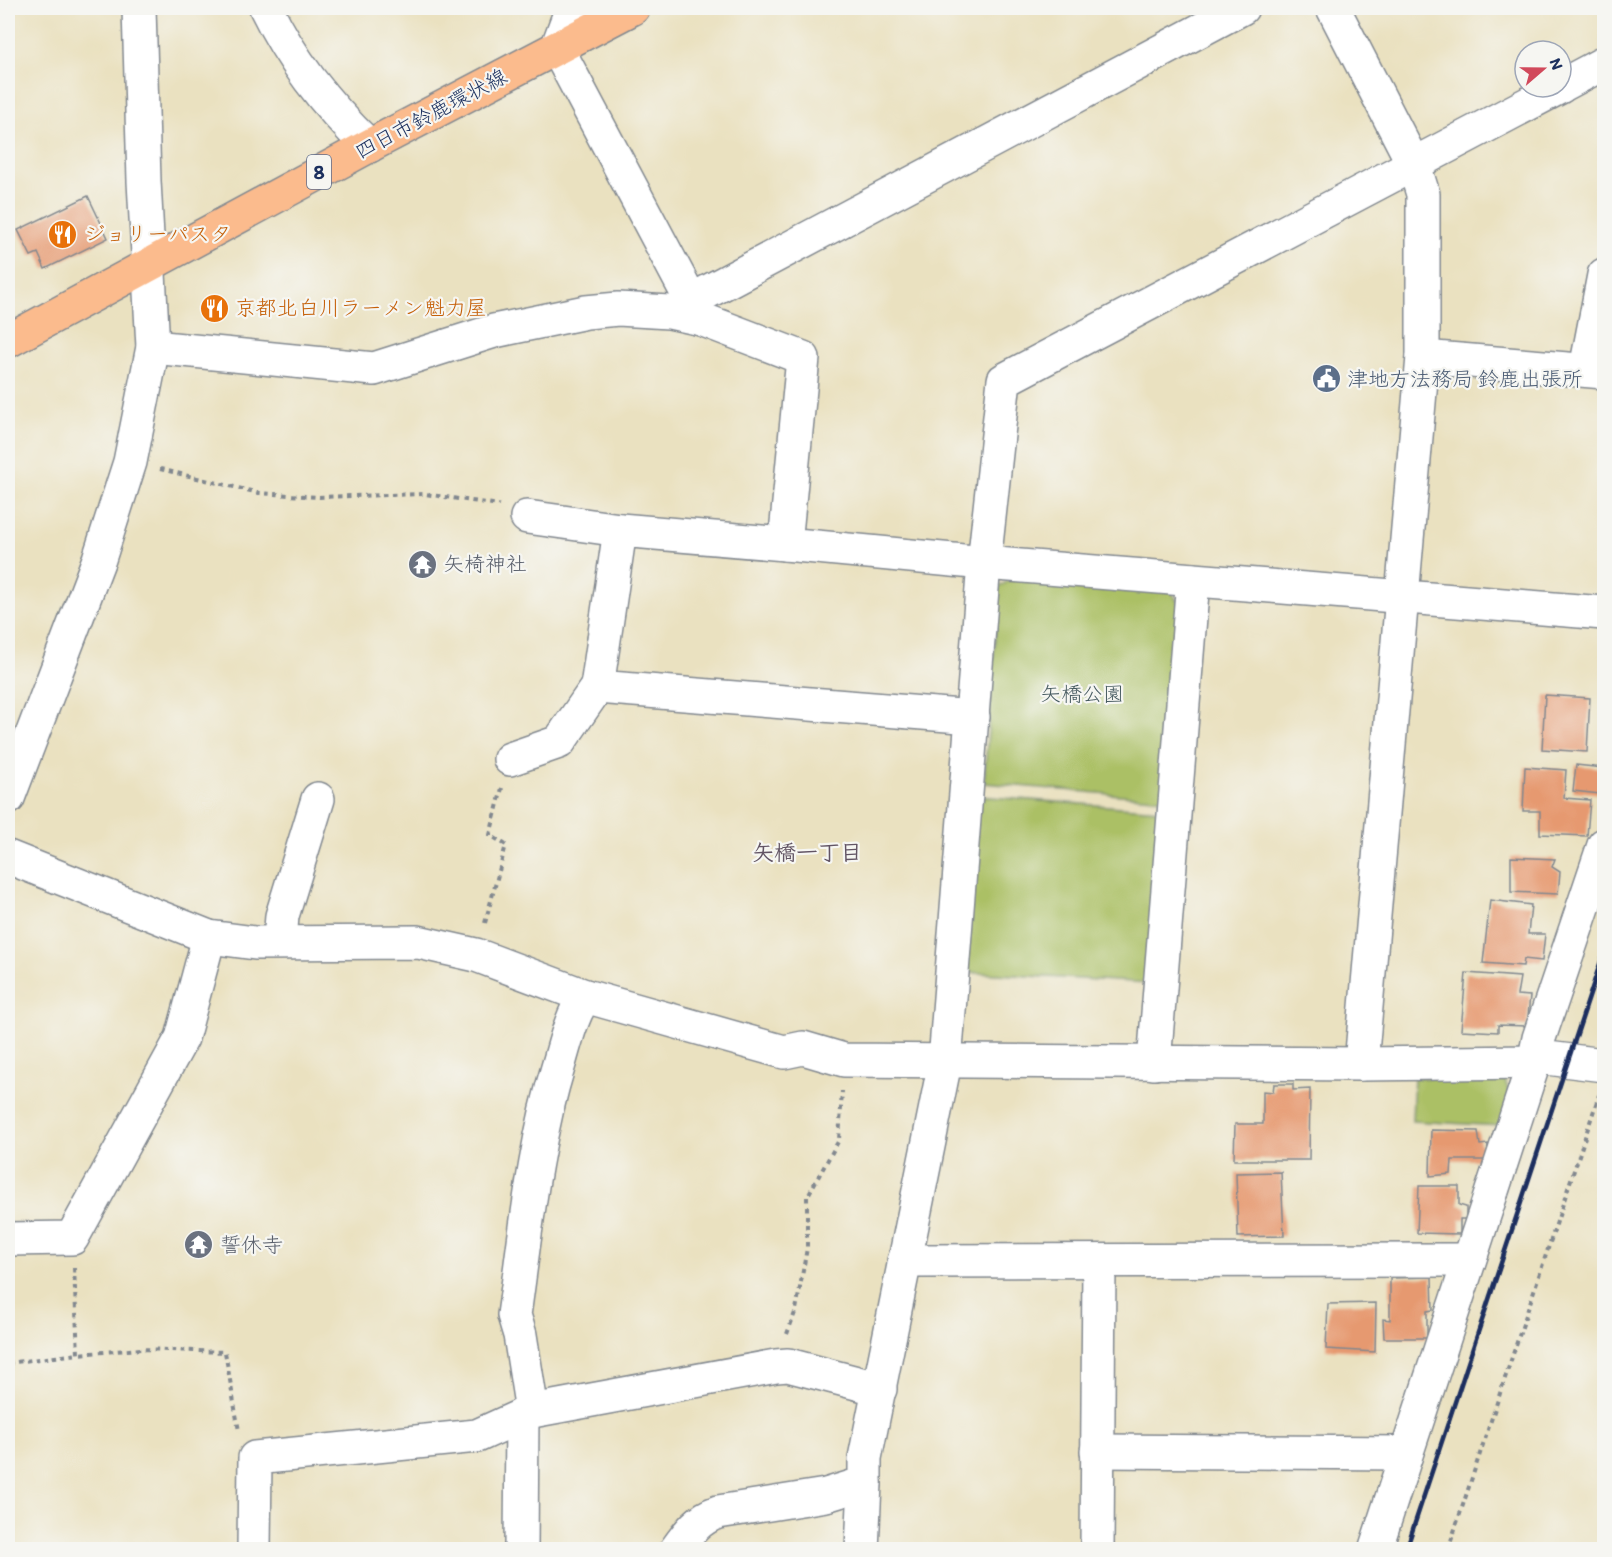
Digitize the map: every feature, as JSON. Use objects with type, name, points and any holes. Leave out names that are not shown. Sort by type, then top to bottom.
[{"type":"main road","name":"四日市鈴鹿環状線","points":[[8,341],[369,146],[633,8]]},
{"type":"street","points":[[8,798],[99,559],[130,462],[153,347],[139,8]]},
{"type":"street","points":[[266,8],[292,54],[325,100],[369,146]]},
{"type":"street","points":[[572,8],[557,48],[697,310],[803,358],[785,544]]},
{"type":"street","points":[[153,347],[374,369],[494,331],[586,312],[628,309],[669,312],[697,310],[1242,8]]},
{"type":"street","points":[[1333,8],[1414,165],[1423,194],[1423,357],[1361,1064]]},
{"type":"street","points":[[1573,80],[1605,63]]},
{"type":"street","points":[[862,1550],[865,1458],[945,1062],[984,563],[1004,380],[1538,99]]},
{"type":"street","points":[[1423,357],[1595,371],[1605,275]]},
{"type":"street","points":[[527,517],[620,530],[984,563],[1605,613]]},
{"type":"street","points":[[510,759],[559,742],[597,687],[620,530]]},
{"type":"street","points":[[1154,1063],[1193,580]]},
{"type":"street","points":[[597,687],[973,717]]},
{"type":"street","points":[[280,941],[282,916],[318,799]]},
{"type":"street","points":[[1375,1550],[1534,1062],[1539,1038],[1605,845]]},
{"type":"street","points":[[8,857],[209,937],[255,942],[418,942],[476,955],[585,996],[784,1052],[803,1048],[844,1060],[945,1062],[1361,1064],[1534,1062],[1547,1058],[1603,1077]]},
{"type":"street","points":[[8,1239],[72,1238],[182,1038],[209,937]]},
{"type":"street","points":[[521,1550],[527,1413],[520,1335],[514,1315],[534,1169],[552,1085],[574,1012],[585,996]]},
{"type":"street","points":[[904,1261],[1469,1260]]},
{"type":"street","points":[[1097,1550],[1098,1262]]},
{"type":"street","points":[[254,1550],[255,1458],[477,1436],[527,1413],[776,1366],[788,1365],[880,1389]]},
{"type":"street","points":[[1098,1451],[1405,1453]]},
{"type":"street","points":[[676,1550],[694,1526],[705,1517],[718,1512],[826,1495],[865,1483]]},
{"type":"path","points":[[130,462],[259,493],[319,497],[425,494],[501,506],[527,517]]},
{"type":"path","points":[[476,955],[506,845],[490,835],[510,759]]},
{"type":"path","points":[[776,1366],[796,1310],[807,1248],[807,1197],[839,1140],[844,1060]]},
{"type":"path","points":[[1448,1550],[1603,1077]]},
{"type":"path","points":[[72,1238],[78,1354]]},
{"type":"path","points":[[8,1363],[141,1349],[225,1352],[244,1452],[255,1458]]},
{"type":"green space","name":"矢橋公園","points":[[1014,577],[1170,590],[1180,605],[1165,799],[984,783],[999,587]]},
{"type":"green space","points":[[978,796],[1159,810],[1149,983],[963,972]]},
{"type":"green space","points":[[1414,1077],[1505,1080],[1510,1095],[1502,1126],[1412,1121]]},
{"type":"building","name":"ジョリーパスタ","points":[[88,196],[108,238],[45,269],[38,253],[31,256],[18,230]]},
{"type":"building","points":[[1545,695],[1590,698],[1587,752],[1542,749]]},
{"type":"building","points":[[1576,765],[1603,768],[1600,794],[1573,791]]},
{"type":"building","points":[[1525,767],[1566,770],[1564,798],[1590,800],[1587,836],[1540,834],[1540,811],[1523,811]]},
{"type":"building","points":[[1511,857],[1555,859],[1552,867],[1560,872],[1558,894],[1511,892]]},
{"type":"building","points":[[1490,900],[1531,905],[1528,934],[1545,934],[1542,961],[1524,959],[1523,966],[1483,963]]},
{"type":"building","points":[[1466,973],[1520,977],[1517,995],[1530,996],[1527,1026],[1498,1025],[1498,1032],[1461,1030]]},
{"type":"building","points":[[1274,1084],[1293,1084],[1293,1090],[1310,1089],[1309,1160],[1234,1160],[1235,1124],[1263,1124],[1263,1091],[1273,1092]]},
{"type":"building","points":[[1431,1130],[1478,1131],[1480,1145],[1488,1144],[1487,1160],[1452,1160],[1451,1174],[1430,1176]]},
{"type":"building","points":[[1281,1172],[1284,1236],[1238,1237],[1236,1173]]},
{"type":"building","points":[[1419,1186],[1459,1186],[1459,1205],[1466,1207],[1466,1219],[1460,1219],[1460,1234],[1417,1233]]},
{"type":"building","points":[[1432,1277],[1433,1310],[1427,1311],[1427,1338],[1384,1338],[1383,1319],[1390,1320],[1390,1278]]},
{"type":"building","points":[[1376,1303],[1375,1352],[1326,1349],[1328,1304]]},
{"type":"building","points":[[1247,1546],[1247,1550],[1201,1550],[1201,1547]]},
{"type":"building","points":[[1267,1547],[1308,1547],[1308,1550],[1267,1550]]},
{"type":"railway","points":[[1406,1550],[1604,952]]},
{"type":"place","name":"ジョリーパスタ","points":[[63,234]]},
{"type":"place","name":"京都北白川ラーメン魁力屋","points":[[214,308]]},
{"type":"place","name":"津地方法務局 鈴鹿出張所","points":[[1326,379]]},
{"type":"place","name":"矢椅神社","points":[[422,564]]},
{"type":"place","name":"誓休寺","points":[[199,1245]]},
{"type":"district","name":"矢橋一丁目","points":[[807,852]]}]
